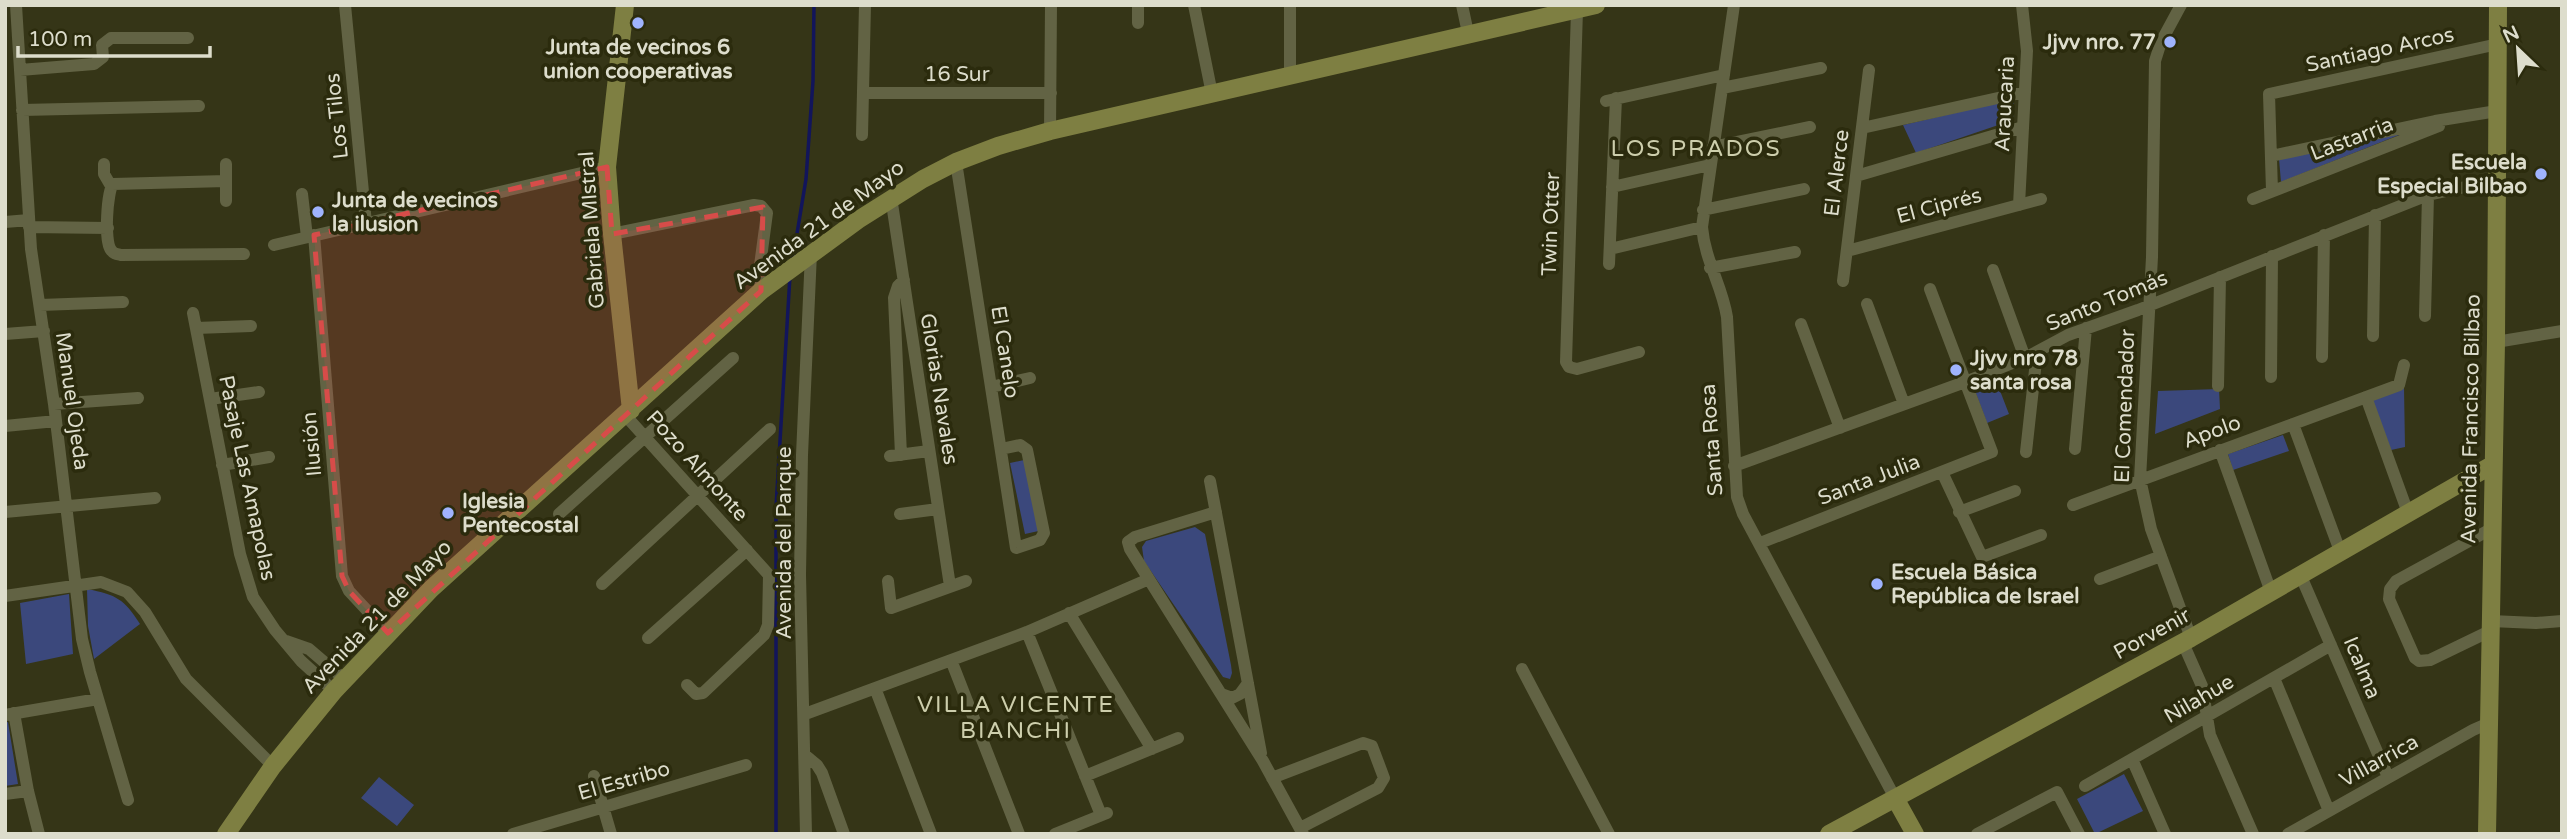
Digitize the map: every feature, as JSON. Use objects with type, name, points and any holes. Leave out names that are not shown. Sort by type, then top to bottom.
[{"type":"main road","name":"Gabriela MIstral","points":[[625,5],[607,167],[628,412]]},
{"type":"main road","name":"Avenida 21 de Mayo","points":[[226,834],[273,766],[339,685],[431,589],[761,291],[891,197],[956,162],[1050,131],[1596,5]]},
{"type":"main road","name":"Avenida Francisco Bilbao","points":[[2487,834],[2496,342],[2498,5]]},
{"type":"main road","name":"Porvenir","points":[[1829,834],[2187,641],[2492,465]]},
{"type":"main road","name":"Santa Rosa","points":[[1895,798],[1915,834]]},
{"type":"street","name":"Los Tilos","points":[[345,5],[366,223]]},
{"type":"street","points":[[862,135],[865,5]]},
{"type":"street","points":[[1050,131],[1051,5]]},
{"type":"street","points":[[1138,5],[1138,23]]},
{"type":"street","points":[[1194,5],[1212,94]]},
{"type":"street","points":[[1290,5],[1290,76]]},
{"type":"street","points":[[1462,5],[1468,33]]},
{"type":"street","name":"Santa Rosa","points":[[1734,5],[1702,227],[1710,268],[1721,290],[1727,317],[1734,466],[1739,506],[1895,798]]},
{"type":"street","name":"Araucaria","points":[[2019,205],[2026,37],[2022,5]]},
{"type":"street","name":"El Comendador","points":[[2181,5],[2161,42],[2155,61],[2152,257],[2140,479],[2146,512],[2199,677],[2213,742],[2249,832]]},
{"type":"street","name":"Manuel Ojeda","points":[[14,7],[29,224],[84,650],[128,800]]},
{"type":"street","name":"Twin Otter","points":[[1577,10],[1566,362],[1569,367],[1577,369],[1639,352]]},
{"type":"street","points":[[20,70],[94,64],[103,57],[102,45],[111,38],[188,38]]},
{"type":"street","name":"Santiago Arcos","points":[[2271,156],[2269,94],[2498,44]]},
{"type":"street","points":[[1609,264],[1611,99],[1821,68]]},
{"type":"street","name":"El Alerce","points":[[1843,281],[1869,70]]},
{"type":"street","points":[[1862,128],[2025,92]]},
{"type":"street","name":"16 Sur","points":[[863,93],[1051,93]]},
{"type":"street","points":[[22,110],[199,106]]},
{"type":"street","points":[[2272,191],[2271,156],[2497,111]]},
{"type":"street","name":"Lastarria","points":[[2253,199],[2465,116]]},
{"type":"street","points":[[1713,147],[1810,127]]},
{"type":"street","points":[[1856,176],[2023,127]]},
{"type":"street","name":"El Canelo","points":[[956,162],[1016,548],[1040,540],[1045,533],[1027,450],[1020,445],[1001,449]]},
{"type":"street","points":[[104,164],[104,174],[111,186]]},
{"type":"street","points":[[226,164],[226,201]]},
{"type":"street","points":[[1612,187],[1710,165]]},
{"type":"street","points":[[274,244],[607,167]]},
{"type":"street","name":"Santo Tomás","points":[[1734,466],[1965,382],[2031,355],[2086,328],[2428,195],[2497,180]]},
{"type":"street","points":[[226,181],[119,182],[111,186],[108,193],[109,248],[121,256],[244,254]]},
{"type":"street","points":[[1703,209],[1804,189]]},
{"type":"street","name":"Ilusión","points":[[302,194],[311,236],[342,576],[353,596],[388,633]]},
{"type":"street","points":[[2425,316],[2428,195]]},
{"type":"street","name":"Glorias Navales","points":[[891,197],[950,586]]},
{"type":"street","name":"El Ciprés","points":[[1847,251],[2041,199]]},
{"type":"street","points":[[612,234],[754,205],[761,206],[766,216],[759,274],[761,291]]},
{"type":"street","points":[[2374,336],[2375,215]]},
{"type":"street","points":[[5,222],[108,228]]},
{"type":"street","points":[[1610,249],[1702,227]]},
{"type":"street","points":[[2322,356],[2324,235]]},
{"type":"street","points":[[1710,268],[1796,253]]},
{"type":"street","points":[[2271,377],[2272,256]]},
{"type":"street","name":"Avenida del Parque","points":[[806,257],[800,575],[806,834]]},
{"type":"street","points":[[1993,270],[2031,355],[2026,452]]},
{"type":"street","points":[[2218,386],[2220,277]]},
{"type":"street","points":[[904,280],[898,286],[894,298],[895,456],[929,452]]},
{"type":"street","points":[[1930,289],[1965,382]]},
{"type":"street","points":[[40,305],[123,302]]},
{"type":"street","points":[[1867,304],[1904,404]]},
{"type":"street","name":"Pasaje Las Amapolas","points":[[193,313],[246,579],[262,614],[286,641],[309,649],[339,685]]},
{"type":"street","points":[[1801,324],[1840,428]]},
{"type":"street","points":[[196,328],[251,326]]},
{"type":"street","points":[[2075,449],[2086,328]]},
{"type":"street","points":[[5,334],[44,331]]},
{"type":"street","points":[[2496,342],[2562,331]]},
{"type":"street","points":[[559,514],[733,358]]},
{"type":"street","name":"Apolo","points":[[2073,505],[2399,385],[2404,365]]},
{"type":"street","points":[[991,387],[1030,379]]},
{"type":"street","name":"Santa Julia","points":[[1760,543],[1992,452],[1965,382]]},
{"type":"street","points":[[210,399],[259,392]]},
{"type":"street","points":[[2366,397],[2408,513]]},
{"type":"street","points":[[54,404],[138,398]]},
{"type":"street","name":"Pozo Almonte","points":[[628,412],[645,438],[769,575],[768,625],[764,635],[703,693],[696,694],[687,685]]},
{"type":"street","points":[[5,426],[56,421]]},
{"type":"street","points":[[2293,424],[2340,551]]},
{"type":"street","points":[[602,584],[770,429]]},
{"type":"street","points":[[2220,450],[2271,592]]},
{"type":"street","points":[[222,465],[269,457]]},
{"type":"street","points":[[1942,472],[1982,557],[2042,535]]},
{"type":"street","points":[[1210,481],[1263,761]]},
{"type":"street","points":[[1959,512],[2015,491]]},
{"type":"street","points":[[5,513],[155,498]]},
{"type":"street","points":[[900,514],[938,509]]},
{"type":"street","points":[[1216,512],[1135,537],[1128,542],[1263,761],[1272,778],[1302,831],[1378,788],[1384,778],[1372,746],[1363,743],[1272,778]]},
{"type":"street","points":[[2491,528],[2396,582],[2389,593],[2389,599],[2416,658],[2419,661],[2430,660],[2491,626],[2562,621]]},
{"type":"street","points":[[648,638],[747,550]]},
{"type":"street","points":[[2100,579],[2161,556]]},
{"type":"street","name":"Icalma","points":[[2300,575],[2388,777]]},
{"type":"street","points":[[804,714],[1027,632],[1149,579]]},
{"type":"street","points":[[888,581],[891,608],[966,580]]},
{"type":"street","points":[[5,596],[101,582],[111,584],[133,597],[153,622],[186,679],[273,766]]},
{"type":"street","points":[[1069,613],[1152,749]]},
{"type":"street","points":[[1027,632],[1085,776],[1104,814],[1081,829],[1055,834]]},
{"type":"street","name":"Nilahue","points":[[2085,786],[2331,645]]},
{"type":"street","points":[[951,660],[1019,834]]},
{"type":"street","points":[[1522,669],[1609,834]]},
{"type":"street","points":[[2274,678],[2329,811]]},
{"type":"street","points":[[1221,694],[1232,698],[1240,694],[1248,683]]},
{"type":"street","points":[[875,688],[931,834]]},
{"type":"street","points":[[39,834],[10,714],[98,699]]},
{"type":"street","name":"Villarrica","points":[[2288,834],[2489,723]]},
{"type":"street","points":[[1085,776],[1178,738]]},
{"type":"street","points":[[805,755],[817,765],[822,774],[844,834]]},
{"type":"street","points":[[2132,759],[2165,834]]},
{"type":"street","name":"El Estribo","points":[[513,834],[747,765]]},
{"type":"street","points":[[594,776],[611,834]]},
{"type":"street","points":[[5,794],[28,790]]},
{"type":"street","points":[[1977,834],[2057,792],[2079,834]]},
{"type":"highlighted area","points":[[607,167],[612,234],[763,207],[761,291],[388,633],[349,591],[342,576],[314,235]]},
{"type":"shaded area","points":[[2014,99],[2013,120],[1916,153],[1903,125]]},
{"type":"shaded area","points":[[2414,129],[2281,182],[2279,159]]},
{"type":"shaded area","points":[[1997,383],[2009,414],[1987,423],[1975,391]]},
{"type":"shaded area","points":[[2404,387],[2405,447],[2391,450],[2370,396]]},
{"type":"shaded area","points":[[2219,389],[2220,409],[2155,434],[2158,391]]},
{"type":"shaded area","points":[[2283,435],[2289,451],[2233,470],[2228,454]]},
{"type":"shaded area","points":[[1029,459],[1043,530],[1025,534],[1010,463]]},
{"type":"shaded area","points":[[1195,527],[1205,534],[1231,665],[1230,679],[1223,677],[1144,561],[1142,547],[1146,541]]},
{"type":"shaded area","points":[[87,589],[119,599],[140,624],[94,659],[88,626]]},
{"type":"shaded area","points":[[69,594],[73,654],[26,664],[20,603]]},
{"type":"shaded area","points":[[8,722],[18,784],[5,786],[5,723]]},
{"type":"shaded area","points":[[2124,774],[2143,811],[2095,834],[2077,799]]},
{"type":"shaded area","points":[[379,777],[414,805],[397,826],[361,798]]},
{"type":"waterway","points":[[793,258],[806,179],[813,81],[814,5]]},
{"type":"waterway","points":[[776,834],[776,507],[790,276]]},
{"type":"place","name":"Junta de vecinos 6 union cooperativas","points":[[638,23]]},
{"type":"place","name":"Jjvv nro. 77","points":[[2170,42]]},
{"type":"place","name":"Escuela Especial Bilbao","points":[[2541,174]]},
{"type":"place","name":"Junta de vecinos la ilusion","points":[[318,212]]},
{"type":"place","name":"Jjvv nro 78 santa rosa","points":[[1956,370]]},
{"type":"place","name":"Iglesia Pentecostal","points":[[448,513]]},
{"type":"place","name":"Escuela Básica República de Israel","points":[[1877,584]]},
{"type":"district","name":"LOS PRADOS","points":[[1696,149]]},
{"type":"district","name":"VILLA VICENTE BIANCHI","points":[[1016,718]]}]
